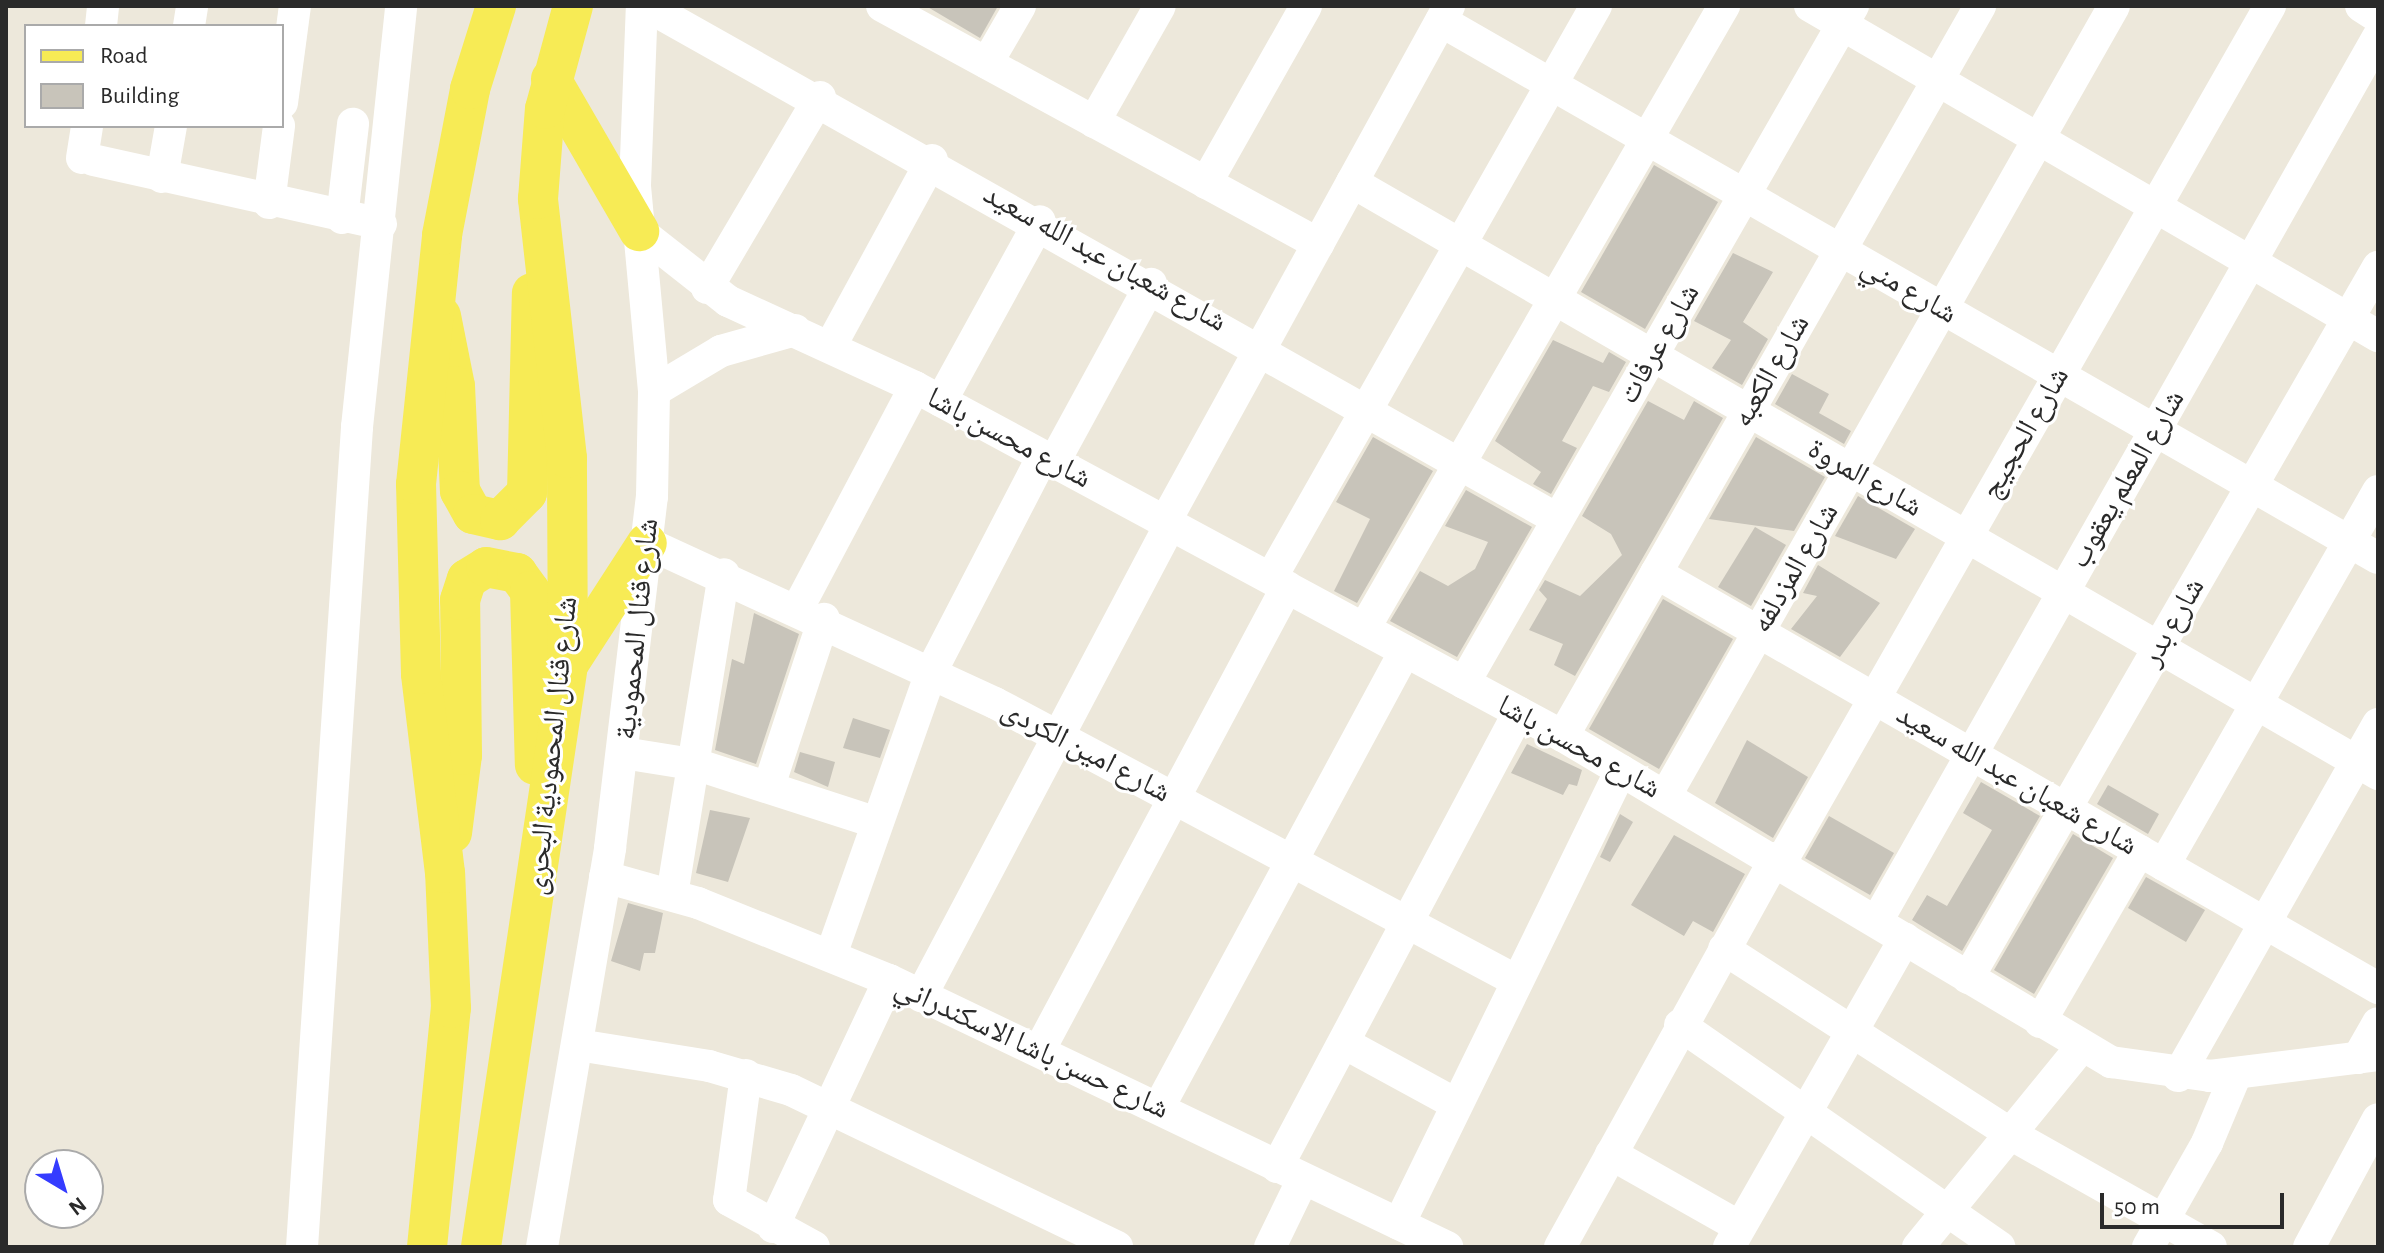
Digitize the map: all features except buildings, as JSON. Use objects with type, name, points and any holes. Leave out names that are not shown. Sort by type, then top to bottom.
[{"type":"main road","points":[[427,1247],[449,1075],[445,873],[415,579],[433,294],[462,126],[496,6]]},
{"type":"main road","name":"شارع قنال المحمودية البحرى","points":[[481,1247],[544,853],[568,665],[567,458],[541,264],[538,168],[551,79],[573,6]]},
{"type":"main road","points":[[551,79],[639,231]]},
{"type":"main road","points":[[433,294],[455,386],[460,491],[473,514],[500,520],[527,493],[527,327],[541,264]]},
{"type":"main road","points":[[568,665],[647,543]]},
{"type":"main road","points":[[445,873],[462,755],[460,600],[467,579],[486,567],[517,573],[530,591],[544,853]]},
{"type":"street","points":[[284,88],[295,6]]},
{"type":"street","points":[[302,1247],[357,427],[381,224],[401,6]]},
{"type":"street","name":"شارع شعبان عبد الله سعيد","points":[[644,6],[820,97],[1262,346],[1557,519]]},
{"type":"street","name":"شارع قنال المحمودية","points":[[542,1247],[605,877],[647,543],[654,391],[639,231],[644,6]]},
{"type":"street","points":[[882,6],[1318,244]]},
{"type":"street","points":[[987,63],[1020,6]]},
{"type":"street","points":[[1094,122],[1160,6]]},
{"type":"street","points":[[1206,183],[1306,6]]},
{"type":"street","points":[[1040,1049],[1175,798],[1367,408],[1596,6]]},
{"type":"street","points":[[1364,629],[1724,6]]},
{"type":"street","points":[[1810,6],[1848,15],[1938,80],[2378,336]]},
{"type":"street","name":"شارع الكعبه","points":[[1563,736],[1980,6]]},
{"type":"street","name":"شارع المزدلفه","points":[[1666,795],[2114,6]]},
{"type":"street","name":"شارع الحجيج","points":[[1560,1247],[1680,1025],[1779,860],[2270,6]]},
{"type":"street","points":[[2361,6],[2378,17]]},
{"type":"street","points":[[921,996],[1262,346],[1445,14]]},
{"type":"street","name":"شارع مني","points":[[1445,14],[1551,84],[2378,558]]},
{"type":"street","name":"شارع عرفات","points":[[1464,683],[1848,15]]},
{"type":"street","name":"شارع المعلم يعقوب","points":[[1877,921],[2378,37]]},
{"type":"street","points":[[707,288],[820,97]]},
{"type":"street","points":[[342,218],[353,124]]},
{"type":"street","points":[[87,128],[87,159],[269,203],[381,224]]},
{"type":"street","points":[[162,177],[171,128]]},
{"type":"street","points":[[269,203],[279,128]]},
{"type":"street","points":[[830,347],[932,160]]},
{"type":"street","name":"شارع المروة","points":[[1352,182],[2367,768]]},
{"type":"street","points":[[769,786],[811,614],[928,394],[1040,221]]},
{"type":"street","name":"شارع محسن باشا","points":[[639,231],[707,288],[928,394],[1563,736],[1779,860],[2081,1047],[2111,1062],[2178,1076],[2236,1074],[2368,1057]]},
{"type":"street","name":"شارع بدر","points":[[1968,978],[2378,267]]},
{"type":"street","points":[[831,955],[874,822],[931,672],[1048,459],[1151,284]]},
{"type":"street","points":[[654,391],[721,351],[795,330]]},
{"type":"street","points":[[2040,1022],[2256,705],[2378,491]]},
{"type":"street","name":"شارع امين الكردى","points":[[647,543],[811,614],[1058,735],[1515,980]]},
{"type":"street","name":"شارع شعبان عبد الله سعيد","points":[[1656,573],[2378,988]]},
{"type":"street","points":[[672,895],[698,765],[724,574]]},
{"type":"street","points":[[1159,1107],[1405,651]]},
{"type":"street","points":[[1270,1247],[1290,1173],[1344,1043],[1519,712]]},
{"type":"street","points":[[2178,1076],[2265,923],[2367,768],[2378,724]]},
{"type":"street","points":[[623,753],[698,765],[874,822]]},
{"type":"street","points":[[1399,1224],[1515,980],[1621,770]]},
{"type":"street","name":"شارع حسن باشا الاسكندراني","points":[[605,877],[672,895],[889,980],[1040,1049],[1447,1247]]},
{"type":"street","points":[[1611,1154],[1735,1237],[1905,939]]},
{"type":"street","points":[[1724,949],[2014,1136],[2156,1234],[2211,1247]]},
{"type":"street","points":[[773,1227],[889,980]]},
{"type":"street","points":[[2368,1057],[2378,1023]]},
{"type":"street","points":[[1680,1025],[2000,1247]]},
{"type":"street","points":[[1344,1043],[1456,1104]]},
{"type":"street","points":[[578,1045],[746,1075],[828,1107],[1117,1247]]},
{"type":"street","points":[[1918,1247],[2014,1136],[2081,1047]]},
{"type":"street","points":[[2156,1234],[2236,1074]]},
{"type":"street","points":[[746,1075],[729,1200],[814,1247]]},
{"type":"street","points":[[2309,1247],[2378,1119]]}]
